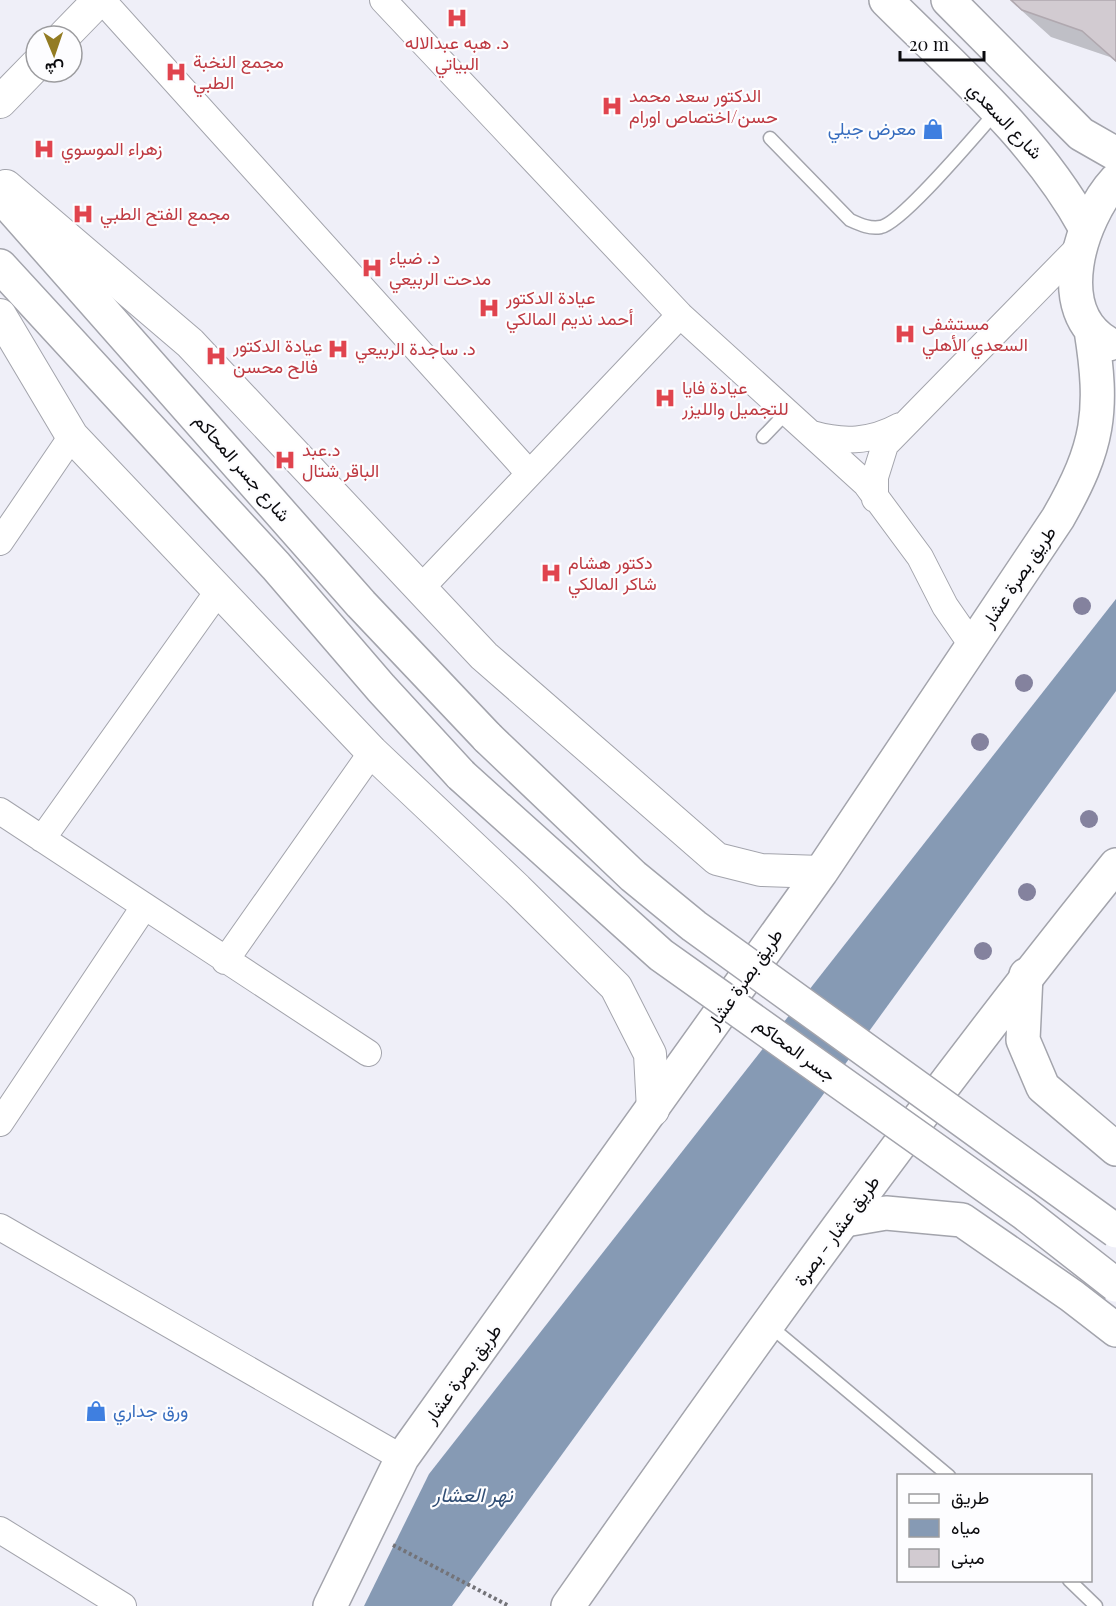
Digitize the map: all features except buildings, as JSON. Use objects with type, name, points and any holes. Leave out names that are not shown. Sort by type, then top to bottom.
[{"type":"main road","name":"شارع السعدي","points":[[886,0],[997,111],[1047,165],[1083,236]]},
{"type":"main road","points":[[948,0],[1082,134],[1116,154]]},
{"type":"main road","points":[[1083,236],[1094,208],[1116,180]]},
{"type":"main road","name":"شارع جسر المحاكم","points":[[0,195],[361,604],[488,738],[633,876],[694,926],[1116,1231]]},
{"type":"main road","name":"طريق بصرة عشار","points":[[330,1606],[402,1458],[820,872],[1059,518],[1083,476],[1096,428],[1104,339],[1079,305],[1077,267],[1083,236]]},
{"type":"main road","name":"جسر المحاكم","points":[[0,266],[276,566],[381,688],[461,775],[662,955],[1024,1213],[1116,1285]]},
{"type":"main road","name":"طريق عشار - بصرة","points":[[568,1606],[845,1220],[1026,975],[1116,865]]},
{"type":"main road","points":[[1026,975],[1023,1040],[1043,1087],[1116,1149]]},
{"type":"main road","points":[[845,1220],[886,1213],[962,1220],[1072,1296],[1116,1330]]},
{"type":"street","points":[[76,24],[100,0],[529,473]]},
{"type":"street","points":[[383,0],[680,315],[866,484],[920,556],[945,606],[972,645]]},
{"type":"street","points":[[0,102],[24,77]]},
{"type":"street","points":[[0,182],[190,343],[484,656],[717,859],[761,870],[820,872]]},
{"type":"street","points":[[876,499],[878,462],[885,445],[1083,236]]},
{"type":"street","points":[[0,315],[72,436],[372,752],[517,889],[616,987],[650,1054],[652,1110]]},
{"type":"street","points":[[421,588],[680,315]]},
{"type":"street","points":[[810,433],[828,439],[857,440],[886,434],[903,425]]},
{"type":"street","points":[[0,542],[72,436]]},
{"type":"street","points":[[42,839],[219,590]]},
{"type":"street","points":[[225,961],[372,752]]},
{"type":"street","points":[[0,811],[368,1053]]},
{"type":"street","points":[[0,1123],[144,907]]},
{"type":"street","points":[[0,1227],[402,1458]]},
{"type":"street","points":[[0,1530],[123,1606]]},
{"type":"lane","points":[[770,138],[850,220],[866,227],[884,227],[908,208],[997,111]]},
{"type":"lane","points":[[763,437],[787,412]]},
{"type":"lane","points":[[769,1325],[947,1474]]},
{"type":"lane","points":[[1070,1582],[1096,1606]]},
{"type":"path","points":[[395,1546],[509,1606]]},
{"type":"water","name":"نهر العشار","points":[[1116,599],[1116,691],[452,1606],[364,1606],[429,1474]]},
{"type":"place","name":"د. هبه عبدالاله البياتي","points":[[457,18]]},
{"type":"place","name":"مجمع النخبة الطبي","points":[[176,72]]},
{"type":"place","name":"الدكتور سعد محمد حسن/اختصاص اورام","points":[[612,106]]},
{"type":"place","name":"معرض جيلي","points":[[933,129]]},
{"type":"place","name":"زهراء الموسوي","points":[[44,149]]},
{"type":"place","name":"مجمع الفتح الطبي","points":[[83,214]]},
{"type":"place","name":"د. ضياء مدحت الربيعي","points":[[372,268]]},
{"type":"place","name":"عيادة الدكتور أحمد نديم المالكي","points":[[489,308]]},
{"type":"place","name":"مستشفى السعدي الأهلي","points":[[905,334]]},
{"type":"place","name":"د. ساجدة الربيعي","points":[[338,349]]},
{"type":"place","name":"عيادة الدكتور فالح محسن","points":[[216,356]]},
{"type":"place","name":"عيادة فايا للتجميل والليزر","points":[[665,398]]},
{"type":"place","name":"د.عبد الباقر شتال","points":[[285,460]]},
{"type":"place","name":"دكتور هشام شاكر المالكي","points":[[551,573]]},
{"type":"place","name":"ورق جداري","points":[[96,1411]]}]
